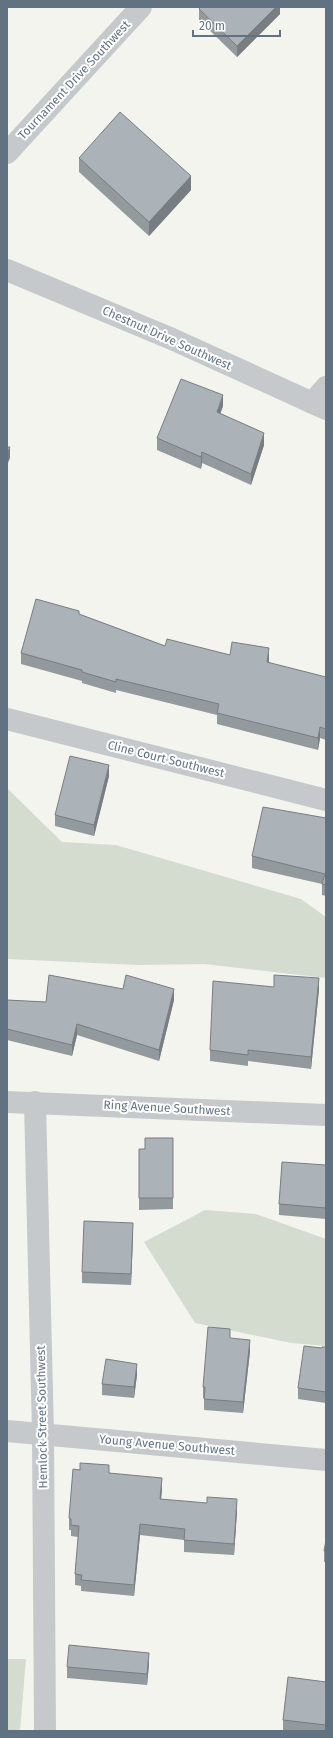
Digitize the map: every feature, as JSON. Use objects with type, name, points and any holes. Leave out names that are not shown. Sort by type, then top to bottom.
[{"type":"street","name":"Tournament Drive Southwest","points":[[7,153],[141,7]]},
{"type":"street","name":"Chestnut Drive Southwest","points":[[7,270],[321,400]]},
{"type":"street","name":"Cline Court Southwest","points":[[7,719],[326,800]]},
{"type":"street","name":"Ring Avenue Southwest","points":[[7,1102],[326,1115]]},
{"type":"street","name":"Hemlock Street Southwest","points":[[35,1102],[43,1434],[45,1731]]},
{"type":"street","name":"Young Avenue Southwest","points":[[7,1431],[326,1460]]},
{"type":"shaded area","points":[[7,788],[62,842],[116,845],[301,899],[326,917],[326,978],[204,964],[138,965],[7,959]]},
{"type":"shaded area","points":[[205,1210],[256,1214],[326,1239],[326,1346],[291,1343],[195,1323],[144,1242]]},
{"type":"shaded area","points":[[7,1659],[26,1659],[20,1731],[7,1731]]},
{"type":"building","points":[[201,7],[276,7],[237,46],[199,9]]},
{"type":"building","points":[[120,112],[191,176],[149,222],[79,158]]},
{"type":"building","points":[[181,379],[223,395],[217,412],[264,433],[251,474],[202,452],[201,457],[157,438]]},
{"type":"building","points":[[7,447],[10,447],[7,454]]},
{"type":"building","points":[[36,599],[79,611],[79,614],[165,646],[167,639],[230,655],[232,642],[269,648],[267,662],[326,677],[326,729],[320,727],[318,738],[217,713],[219,704],[116,679],[116,682],[82,672],[82,670],[21,653]]},
{"type":"building","points":[[70,756],[109,765],[94,825],[55,815]]},
{"type":"building","points":[[263,807],[326,818],[326,885],[322,884],[325,874],[252,856]]},
{"type":"building","points":[[49,975],[123,989],[126,975],[174,989],[159,1050],[77,1024],[72,1045],[7,1029],[7,1000],[46,1002]]},
{"type":"building","points":[[274,975],[319,978],[311,1057],[248,1050],[248,1055],[210,1050],[213,981],[274,987]]},
{"type":"building","points":[[145,1138],[173,1138],[173,1198],[139,1198],[139,1149],[145,1149]]},
{"type":"building","points":[[282,1162],[326,1165],[326,1208],[279,1204]]},
{"type":"building","points":[[84,1221],[133,1223],[131,1274],[82,1272]]},
{"type":"building","points":[[208,1327],[230,1329],[230,1338],[250,1340],[243,1402],[204,1399],[205,1387],[203,1387]]},
{"type":"building","points":[[304,1346],[326,1347],[326,1392],[298,1388]]},
{"type":"building","points":[[106,1359],[137,1364],[134,1387],[102,1384]]},
{"type":"building","points":[[80,1463],[109,1465],[109,1473],[162,1478],[160,1499],[207,1503],[207,1497],[237,1499],[234,1544],[184,1540],[185,1529],[140,1524],[134,1585],[81,1580],[82,1575],[75,1574],[79,1526],[71,1525],[71,1519],[69,1518],[73,1469],[80,1470]]},
{"type":"building","points":[[326,1540],[326,1551],[324,1551]]},
{"type":"building","points":[[69,1645],[149,1653],[147,1674],[67,1667]]},
{"type":"building","points":[[288,1677],[326,1682],[326,1725],[283,1720]]}]
